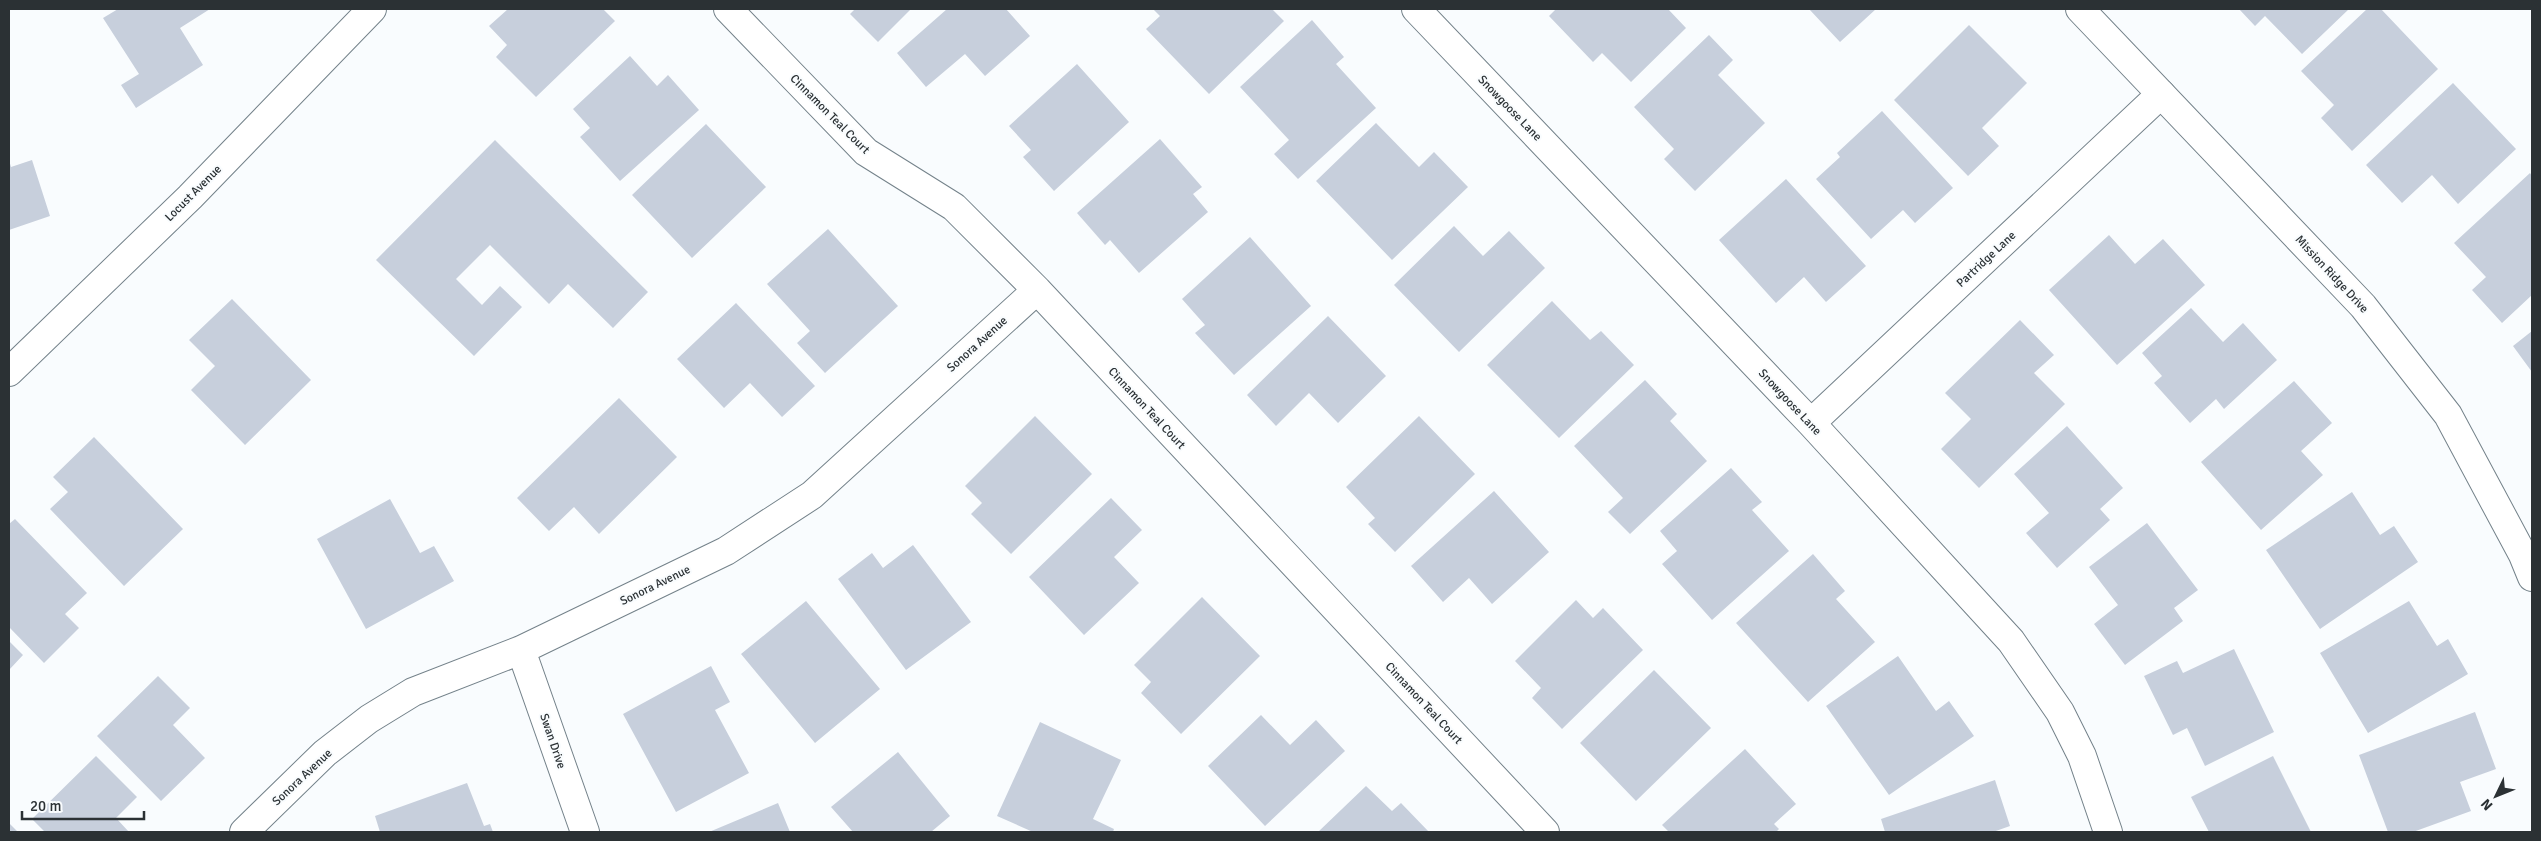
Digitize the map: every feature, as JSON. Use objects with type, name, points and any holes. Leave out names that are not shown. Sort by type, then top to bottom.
[{"type":"street","name":"Cinnamon Teal Court","points":[[728,9],[866,152],[954,207],[1037,290],[1545,832]]},
{"type":"street","name":"Snowgoose Lane","points":[[1416,9],[1811,423],[2011,642],[2060,712],[2082,756],[2108,832]]},
{"type":"street","name":"Mission Ridge Drive","points":[[2080,9],[2363,306],[2448,415],[2523,555],[2532,577]]},
{"type":"street","name":"Locust Avenue","points":[[9,372],[190,197],[365,11]]},
{"type":"street","name":"Partridge Lane","points":[[1811,423],[2161,94]]},
{"type":"street","name":"Sonora Avenue","points":[[248,830],[325,754],[369,719],[413,692],[521,650],[726,551],[812,495],[1037,290]]},
{"type":"street","name":"Swan Drive","points":[[521,650],[585,832]]},
{"type":"building","points":[[118,9],[210,9],[180,28],[203,65],[136,108],[121,85],[139,74],[103,18]]},
{"type":"building","points":[[508,9],[603,9],[615,21],[536,97],[496,57],[507,45],[489,26]]},
{"type":"building","points":[[855,9],[911,9],[878,42],[850,14]]},
{"type":"building","points":[[947,9],[1006,9],[1030,36],[985,76],[965,54],[926,87],[897,53]]},
{"type":"building","points":[[1153,9],[1272,9],[1284,21],[1209,94],[1146,29],[1160,16]]},
{"type":"building","points":[[1556,9],[1668,9],[1686,28],[1631,82],[1602,53],[1593,62],[1549,16]]},
{"type":"building","points":[[1809,9],[1876,9],[1840,42]]},
{"type":"building","points":[[2239,9],[2349,9],[2302,54],[2265,16],[2255,26]]},
{"type":"building","points":[[2367,9],[2381,9],[2438,69],[2352,151],[2321,118],[2334,105],[2301,71]]},
{"type":"building","points":[[1312,20],[1344,57],[1336,64],[1376,108],[1298,179],[1274,154],[1289,140],[1240,87]]},
{"type":"building","points":[[1969,25],[2027,83],[1982,128],[1999,146],[1968,176],[1894,100]]},
{"type":"building","points":[[1709,35],[1733,60],[1718,75],[1765,123],[1695,191],[1664,159],[1674,149],[1634,107]]},
{"type":"building","points":[[630,56],[657,86],[668,75],[699,110],[620,181],[580,137],[590,128],[573,109]]},
{"type":"building","points":[[1077,64],[1129,122],[1054,191],[1023,157],[1031,150],[1009,126]]},
{"type":"building","points":[[2453,83],[2516,149],[2458,204],[2432,175],[2402,203],[2366,165]]},
{"type":"building","points":[[1882,111],[1953,188],[1915,223],[1903,210],[1871,239],[1816,179],[1840,157],[1837,153]]},
{"type":"building","points":[[1376,123],[1419,167],[1434,152],[1468,187],[1392,260],[1316,181]]},
{"type":"building","points":[[706,124],[766,187],[692,258],[632,195]]},
{"type":"building","points":[[1160,139],[1202,187],[1193,194],[1208,212],[1139,273],[1110,240],[1105,245],[1077,213]]},
{"type":"building","points":[[495,140],[648,292],[613,328],[568,284],[549,304],[490,245],[456,279],[482,305],[500,286],[522,307],[474,356],[376,260]]},
{"type":"building","points":[[9,160],[11,167],[32,160],[50,216],[9,230]]},
{"type":"building","points":[[2530,173],[2532,176],[2532,295],[2502,323],[2472,290],[2486,277],[2454,243]]},
{"type":"building","points":[[1786,179],[1866,266],[1826,302],[1804,277],[1776,303],[1719,240]]},
{"type":"building","points":[[1454,226],[1483,256],[1509,231],[1545,268],[1459,352],[1394,285]]},
{"type":"building","points":[[828,229],[898,306],[825,373],[797,343],[810,331],[767,284]]},
{"type":"building","points":[[2109,235],[2135,264],[2163,239],[2205,285],[2117,365],[2049,290]]},
{"type":"building","points":[[1250,237],[1311,306],[1234,375],[1195,333],[1205,325],[1182,299]]},
{"type":"building","points":[[232,299],[311,380],[245,445],[191,390],[215,366],[189,340]]},
{"type":"building","points":[[1552,301],[1590,340],[1601,331],[1634,365],[1559,438],[1487,365]]},
{"type":"building","points":[[736,303],[815,386],[782,417],[750,383],[724,408],[677,359]]},
{"type":"building","points":[[2191,308],[2223,342],[2243,323],[2277,360],[2224,409],[2216,399],[2190,423],[2154,383],[2162,376],[2142,353]]},
{"type":"building","points":[[1328,316],[1386,376],[1338,423],[1309,393],[1276,426],[1247,395]]},
{"type":"building","points":[[2020,320],[2054,355],[2034,373],[2065,404],[1979,488],[1941,449],[1971,419],[1945,393]]},
{"type":"building","points":[[2532,331],[2532,372],[2513,346]]},
{"type":"building","points":[[1645,380],[1677,414],[1670,421],[1707,461],[1630,534],[1608,512],[1623,498],[1574,446]]},
{"type":"building","points":[[2294,381],[2332,423],[2301,451],[2323,475],[2261,530],[2201,462]]},
{"type":"building","points":[[619,398],[677,457],[599,534],[574,507],[549,531],[517,498]]},
{"type":"building","points":[[1035,416],[1092,474],[1011,554],[971,514],[982,503],[965,486]]},
{"type":"building","points":[[1419,416],[1475,474],[1395,552],[1368,524],[1375,518],[1346,487]]},
{"type":"building","points":[[2067,426],[2123,488],[2100,509],[2110,520],[2057,568],[2026,533],[2049,513],[2014,474]]},
{"type":"building","points":[[94,437],[183,529],[124,586],[50,509],[68,492],[53,477]]},
{"type":"building","points":[[1731,468],[1762,502],[1752,510],[1789,551],[1712,620],[1662,564],[1677,551],[1660,531]]},
{"type":"building","points":[[1494,491],[1549,552],[1492,604],[1469,578],[1443,602],[1411,566]]},
{"type":"building","points":[[2352,492],[2380,535],[2394,526],[2418,562],[2320,629],[2266,550]]},
{"type":"building","points":[[1111,498],[1142,530],[1114,557],[1139,583],[1084,635],[1029,577]]},
{"type":"building","points":[[390,499],[420,553],[434,546],[454,581],[366,629],[317,539]]},
{"type":"building","points":[[15,519],[87,593],[65,614],[79,628],[44,663],[9,627],[9,524]]},
{"type":"building","points":[[2147,523],[2198,590],[2174,608],[2183,621],[2125,665],[2094,624],[2118,605],[2089,567]]},
{"type":"building","points":[[913,545],[971,622],[906,670],[838,579],[872,553],[883,568]]},
{"type":"building","points":[[1813,554],[1845,591],[1836,599],[1875,642],[1808,702],[1736,623]]},
{"type":"building","points":[[1202,597],[1260,656],[1181,734],[1141,693],[1151,682],[1134,665]]},
{"type":"building","points":[[1576,600],[1593,618],[1603,608],[1643,650],[1562,729],[1532,698],[1541,688],[1515,661]]},
{"type":"building","points":[[806,601],[880,689],[815,743],[741,654]]},
{"type":"building","points":[[2409,601],[2437,646],[2448,639],[2468,674],[2368,733],[2320,653]]},
{"type":"building","points":[[9,641],[23,655],[9,670]]},
{"type":"building","points":[[2234,649],[2274,732],[2205,766],[2187,728],[2173,735],[2144,676],[2177,661],[2183,673]]},
{"type":"building","points":[[1898,656],[1936,711],[1949,701],[1974,736],[1889,795],[1826,706]]},
{"type":"building","points":[[711,666],[730,702],[715,710],[749,773],[676,812],[623,714]]},
{"type":"building","points":[[1654,670],[1711,728],[1636,801],[1580,743]]},
{"type":"building","points":[[158,676],[190,708],[173,725],[205,758],[161,801],[97,736]]},
{"type":"building","points":[[2475,712],[2496,769],[2460,782],[2471,811],[2413,832],[2388,832],[2359,755]]},
{"type":"building","points":[[1261,715],[1290,745],[1316,720],[1345,751],[1265,826],[1208,766]]},
{"type":"building","points":[[1040,722],[1121,760],[1093,819],[1114,829],[1113,832],[1033,832],[997,816]]},
{"type":"building","points":[[1745,749],[1796,804],[1774,824],[1779,829],[1776,832],[1669,832],[1662,825]]},
{"type":"building","points":[[898,752],[950,816],[931,832],[853,832],[831,807]]},
{"type":"building","points":[[96,756],[137,797],[116,818],[129,832],[45,832],[32,819]]},
{"type":"building","points":[[2273,756],[2311,832],[2209,832],[2191,797]]},
{"type":"building","points":[[1995,780],[2010,826],[1993,832],[1885,832],[1881,819]]},
{"type":"building","points":[[467,783],[484,826],[490,824],[493,832],[380,832],[375,816]]},
{"type":"building","points":[[1366,786],[1392,811],[1401,803],[1429,832],[1318,832]]},
{"type":"building","points":[[778,803],[790,832],[709,832]]},
{"type":"building","points":[[9,823],[18,832],[9,832]]}]
